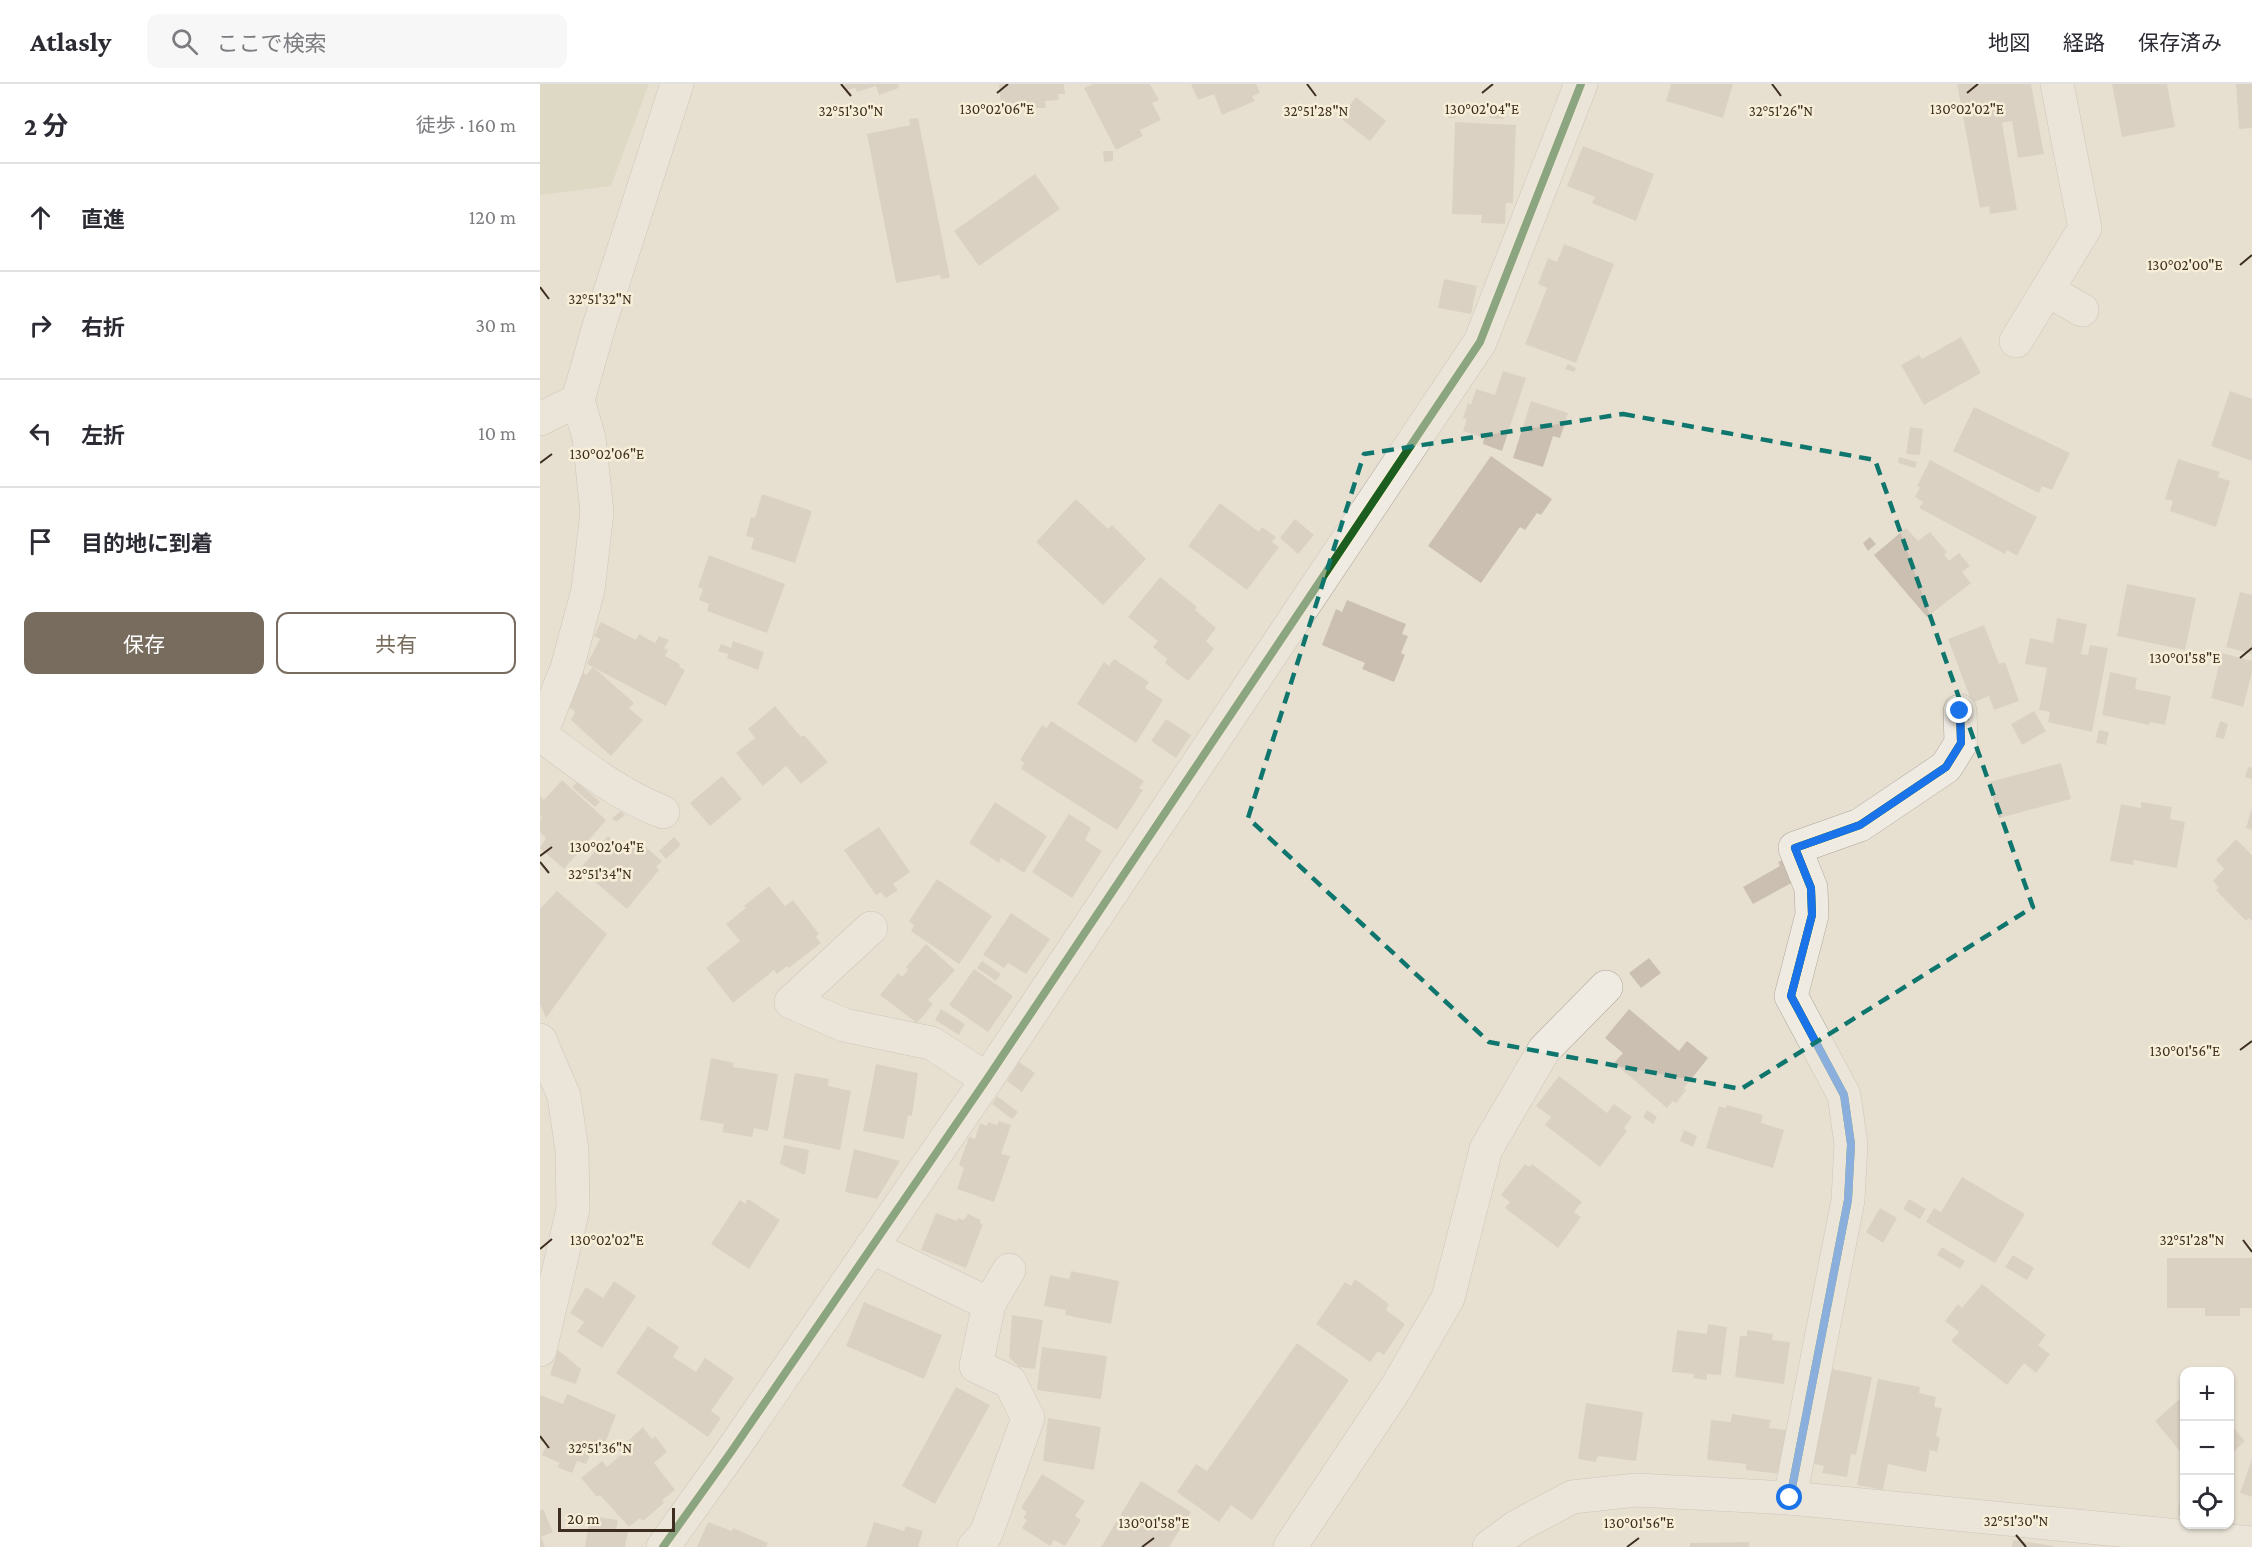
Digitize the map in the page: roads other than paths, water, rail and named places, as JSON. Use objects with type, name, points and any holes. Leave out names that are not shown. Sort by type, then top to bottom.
[{"type":"street","points":[[663,812],[639,802],[603,781],[540,735],[567,668],[588,590],[597,512],[589,438],[578,400],[677,84]]},
{"type":"street","points":[[663,1547],[731,1452],[987,1079],[1480,342],[1581,84]]},
{"type":"street","points":[[2016,341],[2085,228],[2057,84]]},
{"type":"street","points":[[2047,290],[2082,310]]},
{"type":"street","points":[[540,419],[578,400]]},
{"type":"street","points":[[1790,1498],[1848,1200],[1851,1144],[1844,1095],[1791,996],[1812,915],[1811,888],[1795,848],[1860,825],[1946,767],[1961,743],[1960,711]]},
{"type":"street","points":[[871,928],[791,1002],[844,1025],[931,1043],[987,1079]]},
{"type":"street","points":[[1290,1547],[1396,1388],[1448,1298],[1486,1149],[1544,1050],[1606,987]]},
{"type":"street","points":[[540,1040],[564,1096],[573,1150],[573,1209],[540,1350]]},
{"type":"street","points":[[871,1247],[989,1304]]},
{"type":"street","points":[[974,1547],[986,1534],[1028,1418],[1010,1382],[976,1366],[989,1304],[1009,1270]]},
{"type":"street","points":[[1489,1547],[1516,1527],[1572,1497],[1636,1490],[1790,1498],[2252,1543]]}]
